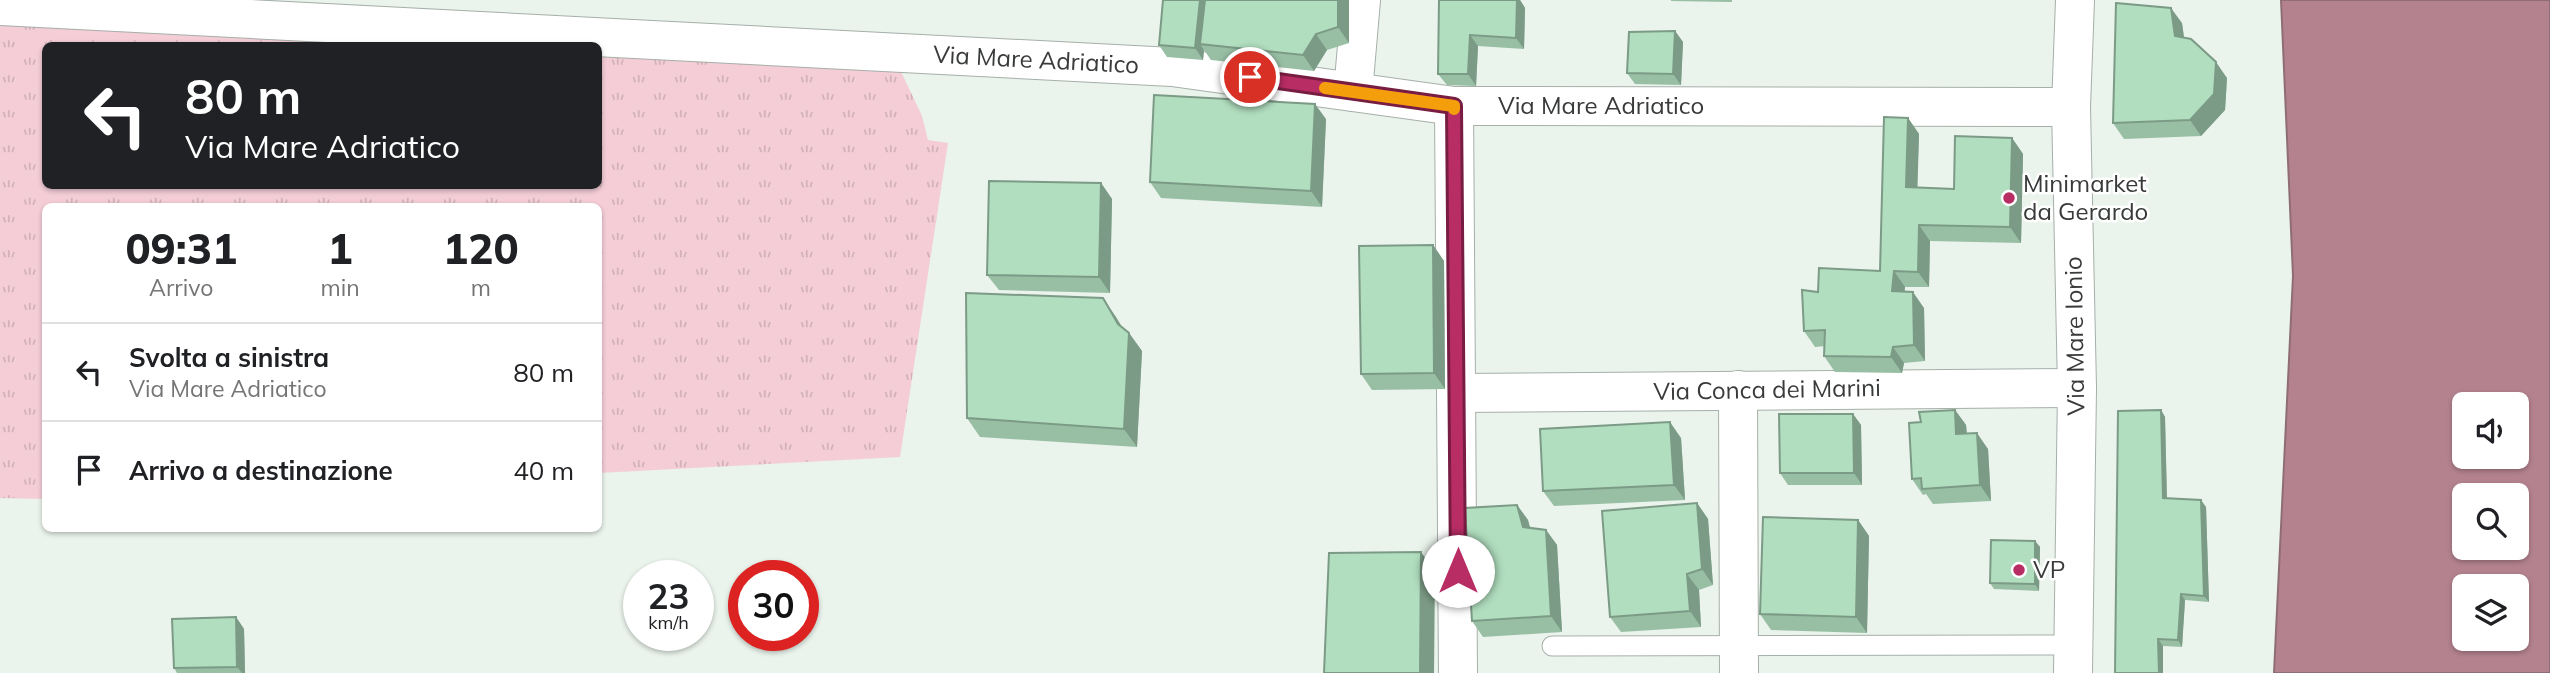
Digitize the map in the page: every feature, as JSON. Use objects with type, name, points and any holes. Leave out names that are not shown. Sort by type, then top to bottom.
[{"type":"street","points":[[1353,92],[1361,0]]},
{"type":"street","name":"Via Mare Ionio","points":[[2073,659],[2077,388],[2071,107],[2075,0]]},
{"type":"street","name":"Via Mare Adriatico","points":[[0,6],[1172,67],[1454,106],[2071,107]]},
{"type":"street","points":[[1454,106],[1458,673]]},
{"type":"street","name":"Via Conca dei Marini","points":[[1457,393],[2077,388]]},
{"type":"street","points":[[1738,390],[1739,659]]},
{"type":"lane","points":[[1552,646],[1739,659],[2073,659]]},
{"type":"green space","points":[[0,23],[463,42],[42,42],[42,189],[602,189],[602,48],[896,61],[922,116],[928,140],[948,143],[900,457],[602,473],[602,203],[42,203],[42,499],[0,498]]},
{"type":"shaded area","points":[[2281,0],[2550,0],[2550,673],[2274,673],[2293,276]]},
{"type":"building","points":[[1163,0],[1200,0],[1195,48],[1159,45]]},
{"type":"building","points":[[1205,0],[1338,0],[1338,27],[1316,34],[1303,55],[1200,44]]},
{"type":"building","points":[[1439,0],[1517,0],[1516,38],[1470,35],[1468,74],[1438,74]]},
{"type":"building","points":[[2116,3],[2171,8],[2175,36],[2191,39],[2216,62],[2214,94],[2190,120],[2113,123]]},
{"type":"building","points":[[1675,31],[1673,74],[1627,73],[1629,32]]},
{"type":"building","points":[[1154,95],[1315,104],[1311,191],[1150,182]]},
{"type":"building","points":[[1884,117],[1908,118],[1906,187],[1954,189],[1955,136],[2012,138],[2010,227],[1919,225],[1918,272],[1894,271],[1892,291],[1913,292],[1914,345],[1893,347],[1891,357],[1824,356],[1825,330],[1804,331],[1802,290],[1818,292],[1819,268],[1880,271]]},
{"type":"building","points":[[989,181],[1101,183],[1099,277],[987,275]]},
{"type":"building","points":[[1433,245],[1434,373],[1361,374],[1359,246]]},
{"type":"building","points":[[966,293],[1103,298],[1118,324],[1129,333],[1124,429],[967,418]]},
{"type":"building","points":[[1955,410],[1956,434],[1977,433],[1980,485],[1922,489],[1921,478],[1912,479],[1909,423],[1921,422],[1919,412]]},
{"type":"building","points":[[2161,410],[2163,498],[2201,500],[2204,596],[2181,594],[2178,640],[2158,639],[2159,673],[2115,673],[2118,411]]},
{"type":"building","points":[[1779,414],[1853,414],[1854,473],[1780,473]]},
{"type":"building","points":[[1670,422],[1674,485],[1543,491],[1540,429]]},
{"type":"building","points":[[1697,503],[1702,569],[1687,574],[1690,611],[1610,617],[1602,511]]},
{"type":"building","points":[[1517,505],[1523,527],[1546,530],[1551,616],[1472,621],[1465,508]]},
{"type":"building","points":[[1763,517],[1858,520],[1856,617],[1760,614]]},
{"type":"building","points":[[1991,540],[2035,541],[2035,584],[1990,583]]},
{"type":"building","points":[[1421,552],[1420,673],[1324,673],[1329,553]]},
{"type":"building","points":[[236,617],[237,667],[174,668],[172,619]]},
{"type":"slow traffic","points":[[1325,88],[1454,106],[1454,109]]},
{"type":"place","name":"Minimarket da Gerardo","points":[[2009,198]]},
{"type":"place","name":"VP","points":[[2019,570]]},
{"type":"route","points":[[1250,77],[1454,106],[1458,571]]}]
